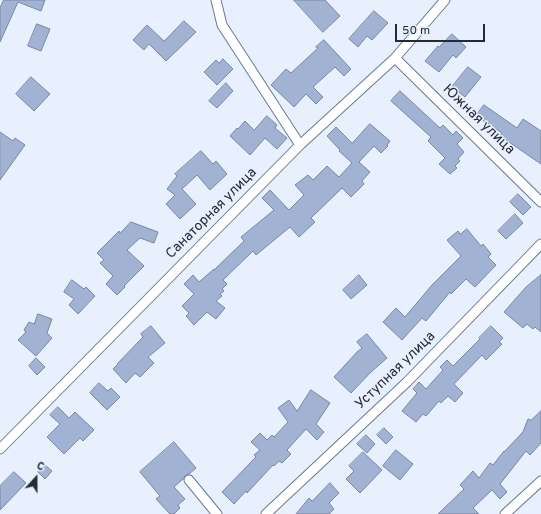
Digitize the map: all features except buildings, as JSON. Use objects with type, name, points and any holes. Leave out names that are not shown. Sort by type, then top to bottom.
[{"type":"street","points":[[216,0],[222,25],[300,145]]},
{"type":"street","name":"Санаторная улица","points":[[0,449],[300,145],[394,58],[445,0]]},
{"type":"street","name":"Южная улица","points":[[394,58],[541,202]]},
{"type":"street","name":"Уступная улица","points":[[266,514],[406,382],[541,244]]},
{"type":"street","points":[[189,480],[218,514]]},
{"type":"street","points":[[505,514],[541,481]]}]
